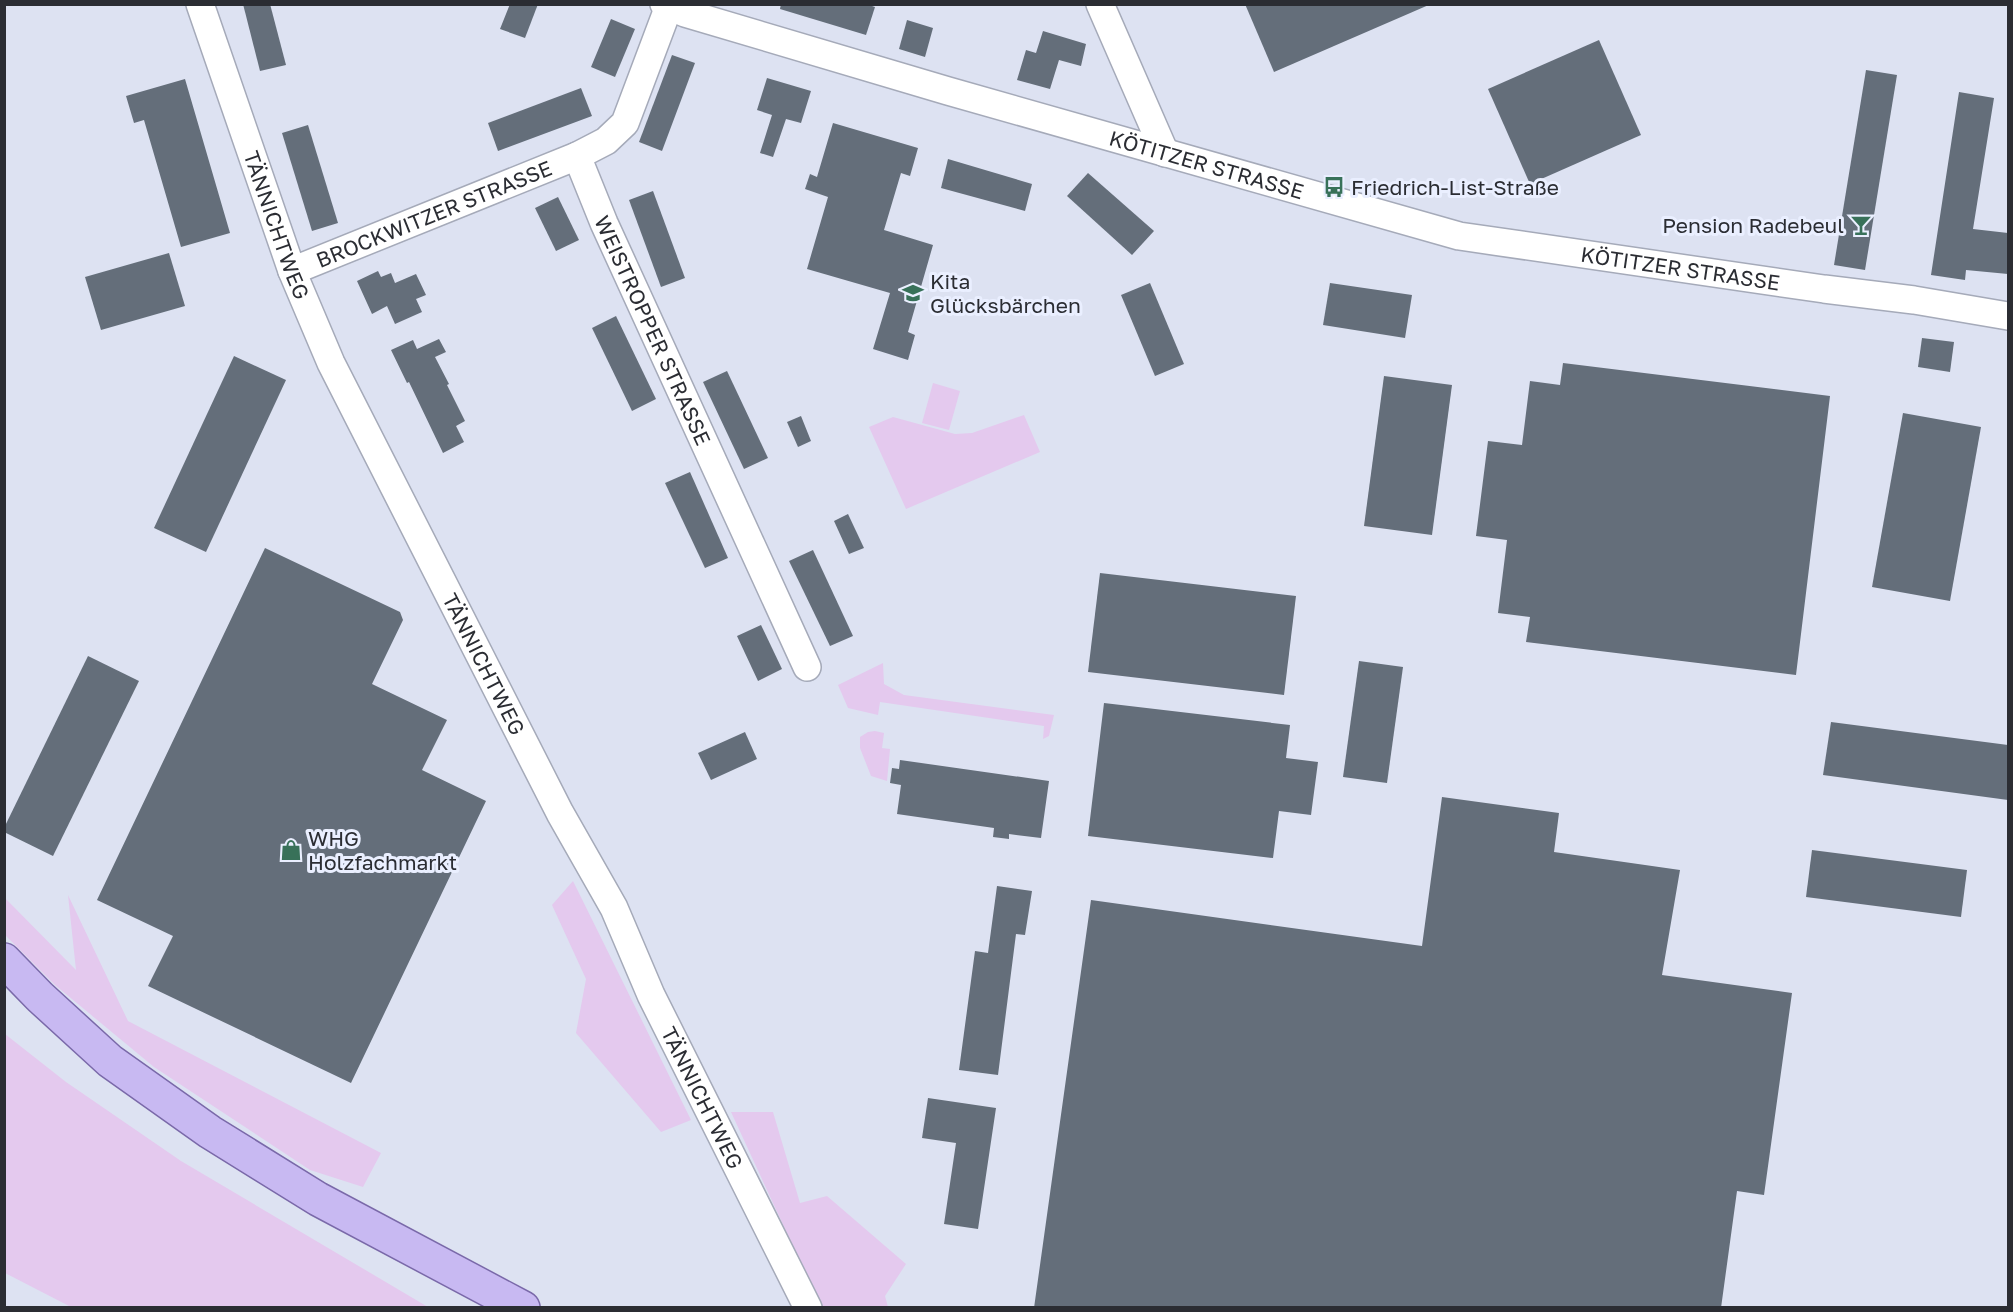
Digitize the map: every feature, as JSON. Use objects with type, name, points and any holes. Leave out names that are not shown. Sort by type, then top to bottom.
[{"type":"main road","points":[[4,960],[40,998],[110,1061],[210,1132],[318,1199],[523,1308]]},
{"type":"street","name":"TÄNNICHTWEG","points":[[201,4],[292,271],[331,363],[555,802],[614,908],[651,995],[808,1308]]},
{"type":"street","points":[[1100,4],[1165,153]]},
{"type":"street","points":[[578,156],[606,141],[625,123],[676,7]]},
{"type":"street","name":"KÖTITZER STRASSE","points":[[676,7],[948,92],[1459,236],[1914,300],[2008,316]]},
{"type":"street","name":"BROCKWITZER STRASSE","points":[[292,271],[578,156]]},
{"type":"street","name":"WEISTROPPER STRASSE","points":[[578,156],[604,223],[807,667]]},
{"type":"shaded area","points":[[933,383],[960,391],[949,430],[922,423]]},
{"type":"shaded area","points":[[1024,415],[1040,452],[906,509],[869,427],[893,417],[955,434],[972,433]]},
{"type":"shaded area","points":[[883,663],[884,684],[904,695],[1054,715],[1049,736],[1043,739],[1044,726],[880,702],[878,715],[848,708],[838,685]]},
{"type":"shaded area","points":[[875,731],[884,733],[882,748],[890,749],[887,781],[871,776],[860,748],[860,737]]},
{"type":"shaded area","points":[[573,881],[691,1120],[661,1132],[576,1033],[586,979],[552,905]]},
{"type":"shaded area","points":[[68,895],[128,1021],[381,1153],[363,1187],[310,1170],[154,1067],[55,985],[5,935],[5,898],[76,970]]},
{"type":"shaded area","points":[[5,1034],[66,1082],[181,1161],[428,1307],[71,1307],[5,1273]]},
{"type":"shaded area","points":[[731,1112],[773,1112],[800,1203],[827,1196],[906,1264],[885,1296],[888,1307],[821,1307]]},
{"type":"building","points":[[243,4],[270,4],[286,65],[260,71]]},
{"type":"building","points":[[510,4],[538,4],[525,38],[500,29]]},
{"type":"building","points":[[781,4],[866,4],[875,7],[866,35],[780,9]]},
{"type":"building","points":[[1245,4],[1431,4],[1274,72]]},
{"type":"building","points":[[611,19],[635,29],[615,77],[591,67]]},
{"type":"building","points":[[907,20],[933,28],[925,57],[899,49]]},
{"type":"building","points":[[1043,31],[1086,44],[1081,66],[1059,60],[1050,89],[1017,80],[1026,50],[1036,53]]},
{"type":"building","points":[[1599,40],[1641,135],[1530,184],[1488,89]]},
{"type":"building","points":[[672,55],[695,63],[662,151],[639,142]]},
{"type":"building","points":[[1866,70],[1897,75],[1865,270],[1834,265]]},
{"type":"building","points":[[767,78],[811,91],[801,123],[786,119],[773,157],[760,153],[772,115],[757,110]]},
{"type":"building","points":[[185,79],[230,233],[181,247],[144,120],[134,123],[126,96]]},
{"type":"building","points":[[581,88],[592,116],[498,151],[488,123]]},
{"type":"building","points":[[1959,92],[1994,98],[1973,229],[2008,233],[2008,274],[1966,270],[1965,280],[1931,275]]},
{"type":"building","points":[[833,123],[918,148],[910,176],[901,173],[884,230],[933,245],[908,332],[915,335],[908,360],[873,349],[890,293],[807,269],[828,197],[805,189],[810,174],[817,177]]},
{"type":"building","points":[[308,125],[338,223],[312,231],[282,133]]},
{"type":"building","points":[[948,159],[1032,184],[1025,211],[941,188]]},
{"type":"building","points":[[1088,173],[1154,231],[1132,255],[1067,196]]},
{"type":"building","points":[[653,191],[685,278],[661,287],[629,200]]},
{"type":"building","points":[[558,197],[579,240],[556,251],[535,208]]},
{"type":"building","points":[[169,253],[185,306],[101,330],[85,277]]},
{"type":"building","points":[[378,271],[381,277],[391,273],[395,283],[416,274],[426,295],[416,299],[422,312],[395,324],[387,306],[372,314],[357,281]]},
{"type":"building","points":[[1150,283],[1184,364],[1155,376],[1121,295]]},
{"type":"building","points":[[1330,283],[1412,295],[1405,338],[1323,325]]},
{"type":"building","points":[[616,316],[656,399],[632,411],[592,328]]},
{"type":"building","points":[[1922,338],[1954,342],[1950,372],[1918,367]]},
{"type":"building","points":[[439,339],[446,352],[435,357],[465,421],[456,426],[464,442],[443,453],[391,350],[413,340],[417,349]]},
{"type":"building","points":[[234,356],[286,380],[206,552],[154,528]]},
{"type":"building","points":[[1563,363],[1830,396],[1796,675],[1526,642],[1530,617],[1498,613],[1507,540],[1476,536],[1488,441],[1522,445],[1530,381],[1560,385]]},
{"type":"building","points":[[727,371],[768,458],[744,469],[703,382]]},
{"type":"building","points":[[1384,376],[1452,385],[1432,535],[1364,526]]},
{"type":"building","points":[[1903,413],[1981,427],[1950,601],[1872,587]]},
{"type":"building","points":[[801,416],[811,441],[798,447],[787,422]]},
{"type":"building","points":[[690,472],[728,558],[705,568],[665,483]]},
{"type":"building","points":[[848,514],[864,548],[849,554],[834,521]]},
{"type":"building","name":"WHG Holzfachmarkt","points":[[265,548],[400,612],[403,620],[372,684],[447,720],[422,770],[486,801],[351,1083],[148,986],[173,936],[97,900]]},
{"type":"building","points":[[813,550],[853,636],[830,646],[789,561]]},
{"type":"building","points":[[1100,573],[1296,596],[1284,695],[1088,672]]},
{"type":"building","points":[[761,625],[782,669],[758,681],[737,636]]},
{"type":"building","points":[[88,656],[139,681],[53,856],[4,832],[4,828]]},
{"type":"building","points":[[1359,661],[1403,667],[1387,783],[1343,777]]},
{"type":"building","points":[[1104,703],[1290,725],[1286,758],[1318,762],[1311,815],[1279,811],[1273,858],[1088,836]]},
{"type":"building","points":[[1831,722],[2008,745],[2008,800],[1823,775]]},
{"type":"building","points":[[745,732],[757,759],[711,780],[698,753]]},
{"type":"building","points":[[900,760],[1049,781],[1041,838],[1009,834],[1009,839],[993,837],[994,828],[897,814],[901,785],[890,783],[892,768],[899,769]]},
{"type":"building","points":[[1442,797],[1559,813],[1554,852],[1680,870],[1662,975],[1792,993],[1764,1195],[1737,1191],[1721,1308],[1034,1308],[1091,900],[1422,946]]},
{"type":"building","points":[[1812,850],[1967,870],[1961,917],[1806,897]]},
{"type":"building","points":[[997,886],[1032,891],[1025,935],[1016,934],[998,1075],[959,1070],[975,951],[988,953]]},
{"type":"building","points":[[928,1098],[996,1108],[978,1229],[944,1224],[956,1143],[922,1138]]},
{"type":"place","name":"Friedrich-List-Straße","points":[[1334,187]]},
{"type":"place","name":"Pension Radebeul","points":[[1861,225]]},
{"type":"place","name":"Kita Glücksbärchen","points":[[913,293]]},
{"type":"place","name":"WHG Holzfachmarkt","points":[[291,850]]}]
